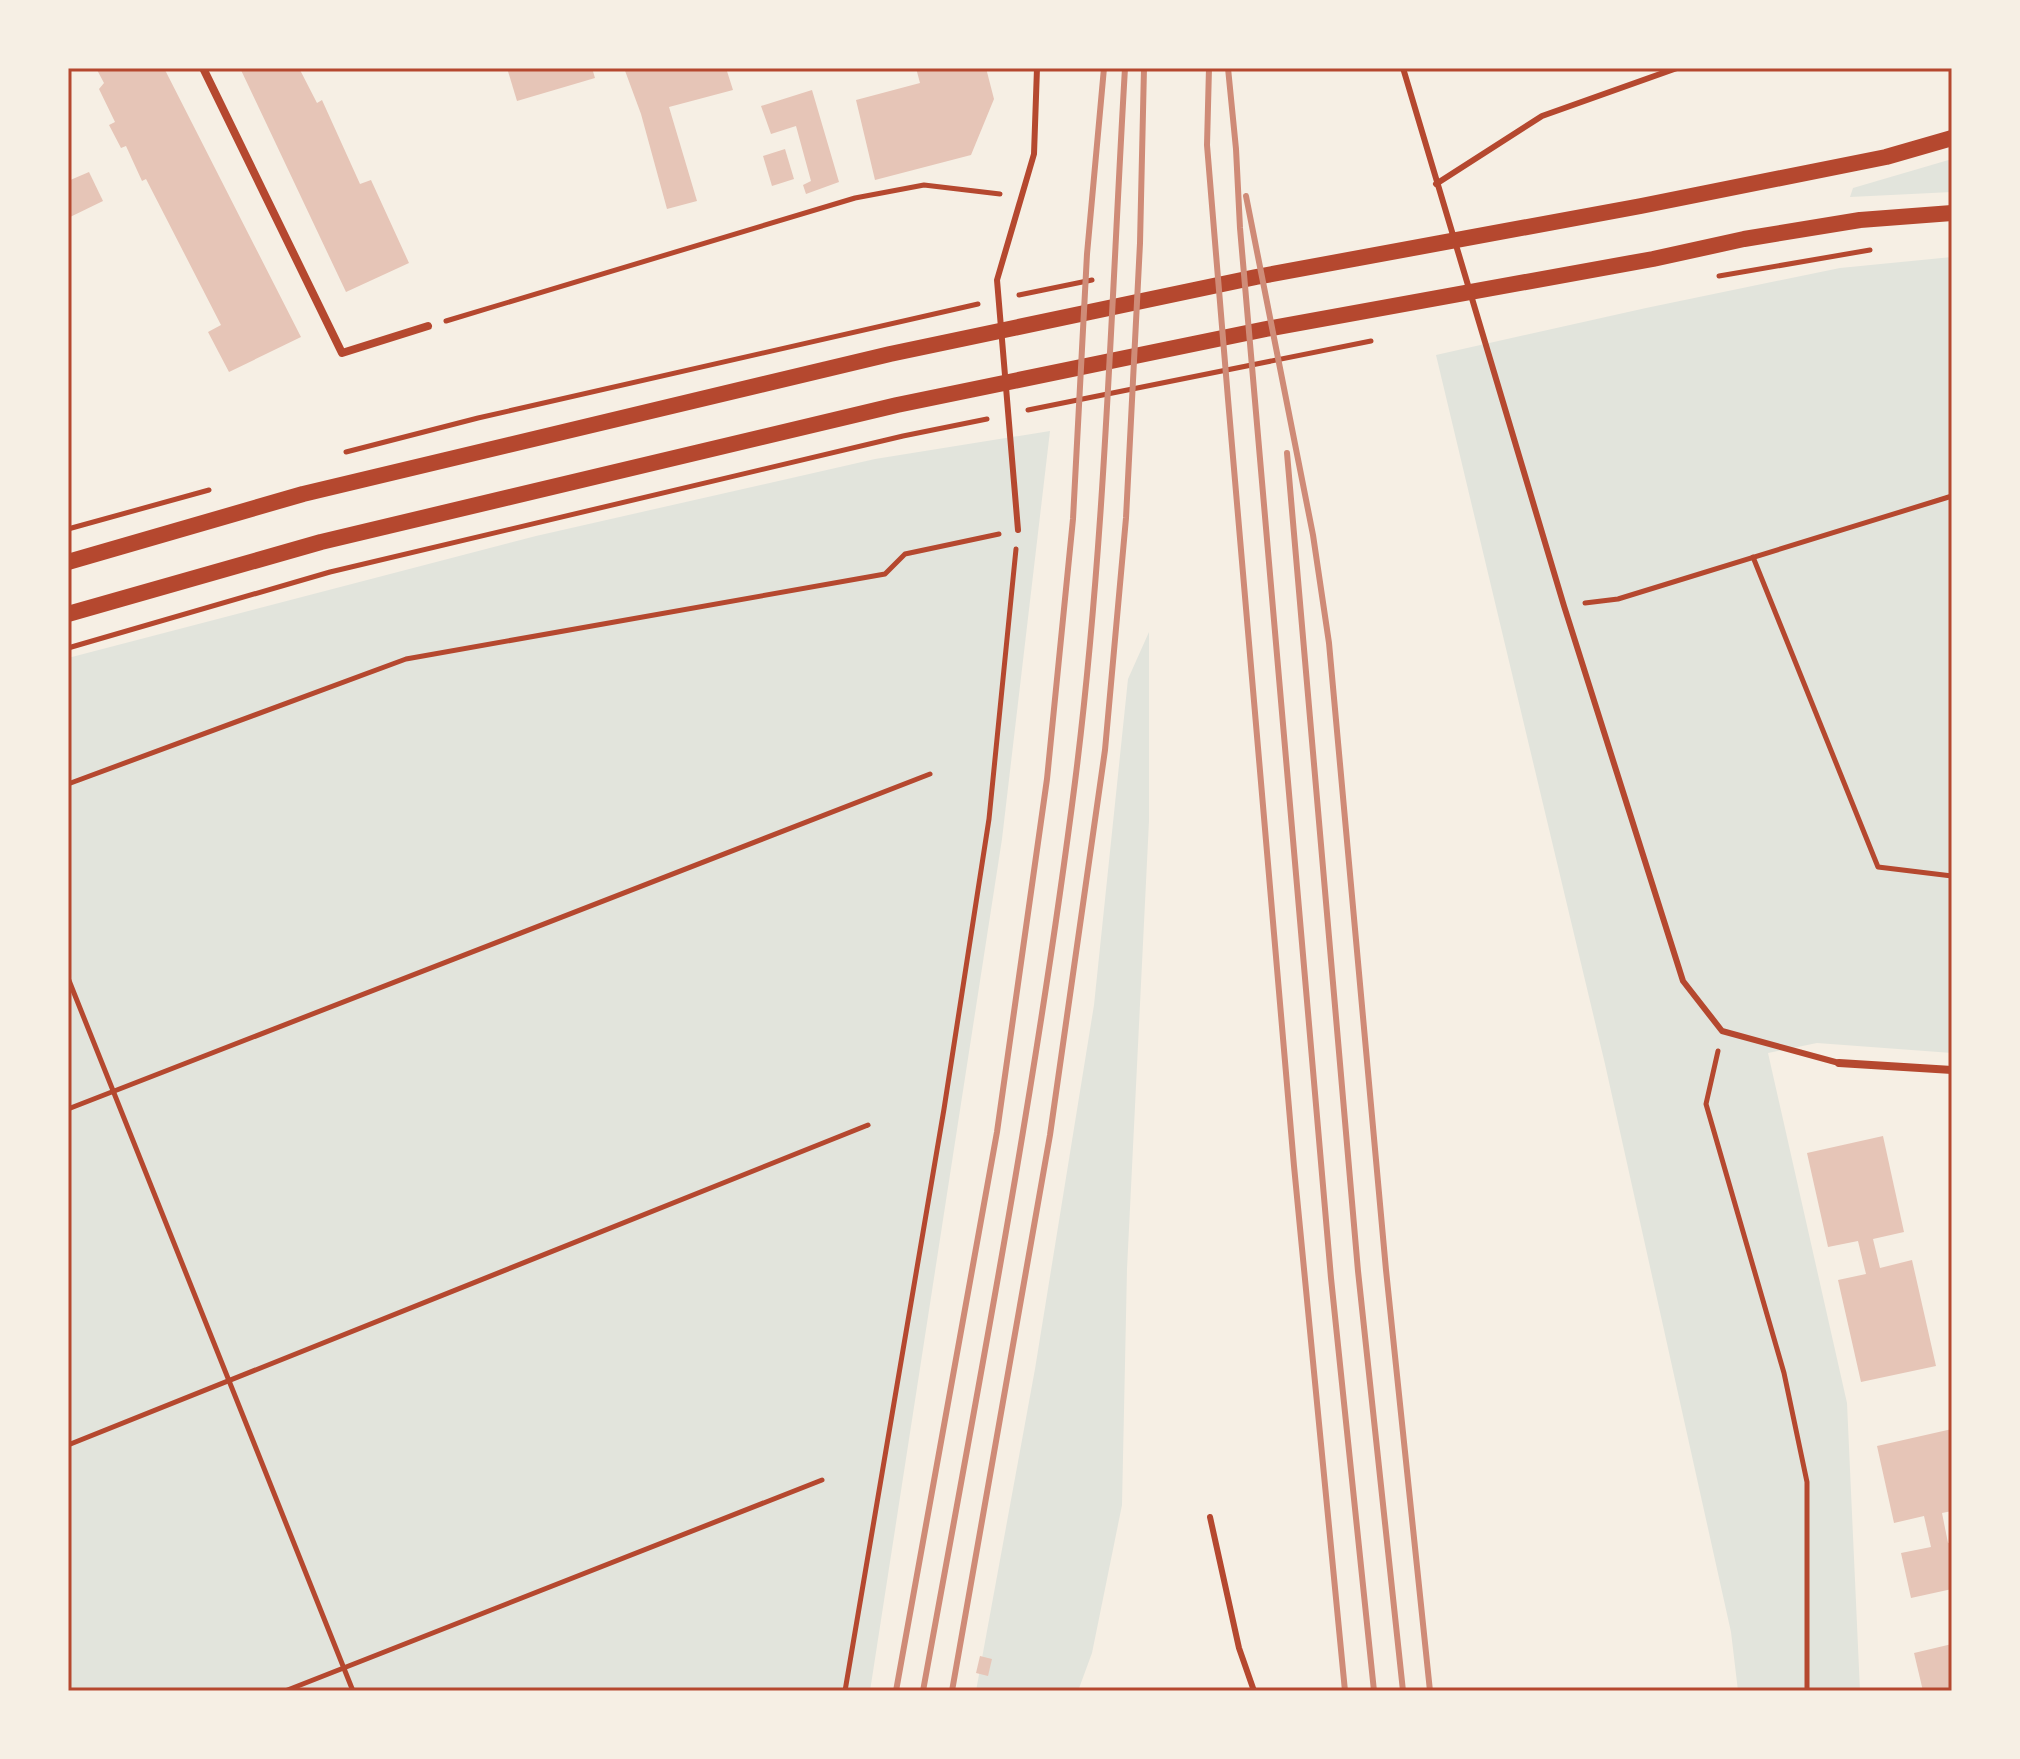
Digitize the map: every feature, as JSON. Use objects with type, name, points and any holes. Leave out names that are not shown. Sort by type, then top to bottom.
[{"type":"main road","points":[[68,562],[303,494],[890,354],[1256,277],[1886,157],[1952,138]]},
{"type":"main road","points":[[68,614],[321,542],[897,405],[1266,329],[1653,259],[1744,239],[1860,220],[1952,213]]},
{"type":"street","points":[[203,68],[342,353],[428,326]]},
{"type":"street","points":[[1839,1063],[1952,1070]]},
{"type":"lane","points":[[1018,530],[997,280],[1034,154],[1037,68]]},
{"type":"lane","points":[[1403,68],[1564,606],[1683,981],[1722,1031],[1839,1063]]},
{"type":"lane","points":[[1436,184],[1542,116],[1677,68]]},
{"type":"lane","points":[[1210,1517],[1239,1648],[1254,1691]]},
{"type":"path","points":[[428,326],[855,198],[924,185],[1021,197]]},
{"type":"path","points":[[1704,278],[1880,249]]},
{"type":"path","points":[[1026,411],[1381,339]]},
{"type":"path","points":[[68,648],[330,572],[995,417]]},
{"type":"path","points":[[1564,606],[1618,599],[1952,496]]},
{"type":"path","points":[[68,784],[406,659],[885,574],[905,554],[1018,530],[986,834],[941,1125],[845,1691]]},
{"type":"path","points":[[1753,557],[1878,867],[1952,876]]},
{"type":"path","points":[[68,1109],[930,774]]},
{"type":"path","points":[[68,978],[353,1691]]},
{"type":"path","points":[[1722,1031],[1706,1104],[1784,1373],[1807,1482],[1807,1691]]},
{"type":"path","points":[[68,1445],[868,1125]]},
{"type":"path","points":[[285,1691],[822,1480]]},
{"type":"shaded area","points":[[1952,159],[1952,192],[1850,197],[1853,188]]},
{"type":"shaded area","points":[[1952,257],[1952,1053],[1817,1043],[1768,1053],[1847,1403],[1860,1691],[1738,1691],[1731,1632],[1605,1064],[1436,355],[1840,268]]},
{"type":"shaded area","points":[[1050,431],[1002,839],[870,1691],[68,1691],[68,658],[536,536],[875,459]]},
{"type":"shaded area","points":[[1149,632],[1149,821],[1127,1269],[1122,1505],[1092,1653],[1078,1691],[976,1691],[1035,1369],[1094,1005],[1128,679]]},
{"type":"building","points":[[96,68],[164,68],[301,337],[229,372],[208,332],[221,325],[146,179],[142,181],[126,146],[121,148],[109,125],[115,122],[99,89],[104,83]]},
{"type":"building","points":[[240,68],[299,68],[317,103],[322,100],[360,184],[371,180],[409,263],[346,292]]},
{"type":"building","points":[[507,68],[592,68],[595,78],[517,101]]},
{"type":"building","points":[[624,68],[726,68],[733,90],[669,107],[697,201],[667,209],[641,114]]},
{"type":"building","points":[[916,68],[986,68],[994,99],[971,155],[875,180],[856,100],[920,83]]},
{"type":"building","points":[[812,90],[839,182],[806,194],[803,185],[811,181],[796,126],[771,134],[761,106]]},
{"type":"building","points":[[785,149],[794,179],[772,186],[763,156]]},
{"type":"building","points":[[89,172],[103,201],[68,218],[68,181]]},
{"type":"building","points":[[1883,1136],[1904,1232],[1873,1239],[1880,1268],[1912,1260],[1936,1366],[1861,1382],[1838,1280],[1866,1274],[1858,1241],[1828,1247],[1807,1153]]},
{"type":"building","points":[[1952,1429],[1952,1511],[1942,1513],[1948,1543],[1952,1542],[1952,1589],[1911,1598],[1901,1553],[1931,1547],[1924,1516],[1894,1523],[1877,1446]]},
{"type":"building","points":[[1952,1644],[1952,1691],[1923,1691],[1914,1653]]},
{"type":"building","points":[[980,1656],[992,1659],[988,1676],[976,1673]]},
{"type":"railway","points":[[896,1691],[997,1132],[1047,779],[1073,519],[1087,254],[1104,68]]},
{"type":"railway","points":[[923,1691],[1024,1124],[1075,782],[1094,604],[1125,68]]},
{"type":"railway","points":[[952,1691],[1050,1135],[1105,750],[1126,518],[1140,243],[1144,68]]},
{"type":"railway","points":[[1209,68],[1207,145],[1228,399],[1294,1166],[1345,1691]]},
{"type":"railway","points":[[1228,68],[1331,1278],[1374,1691]]},
{"type":"railway","points":[[1246,196],[1313,535],[1329,643],[1386,1270],[1430,1691]]},
{"type":"railway","points":[[1287,453],[1358,1271],[1403,1691]]}]
